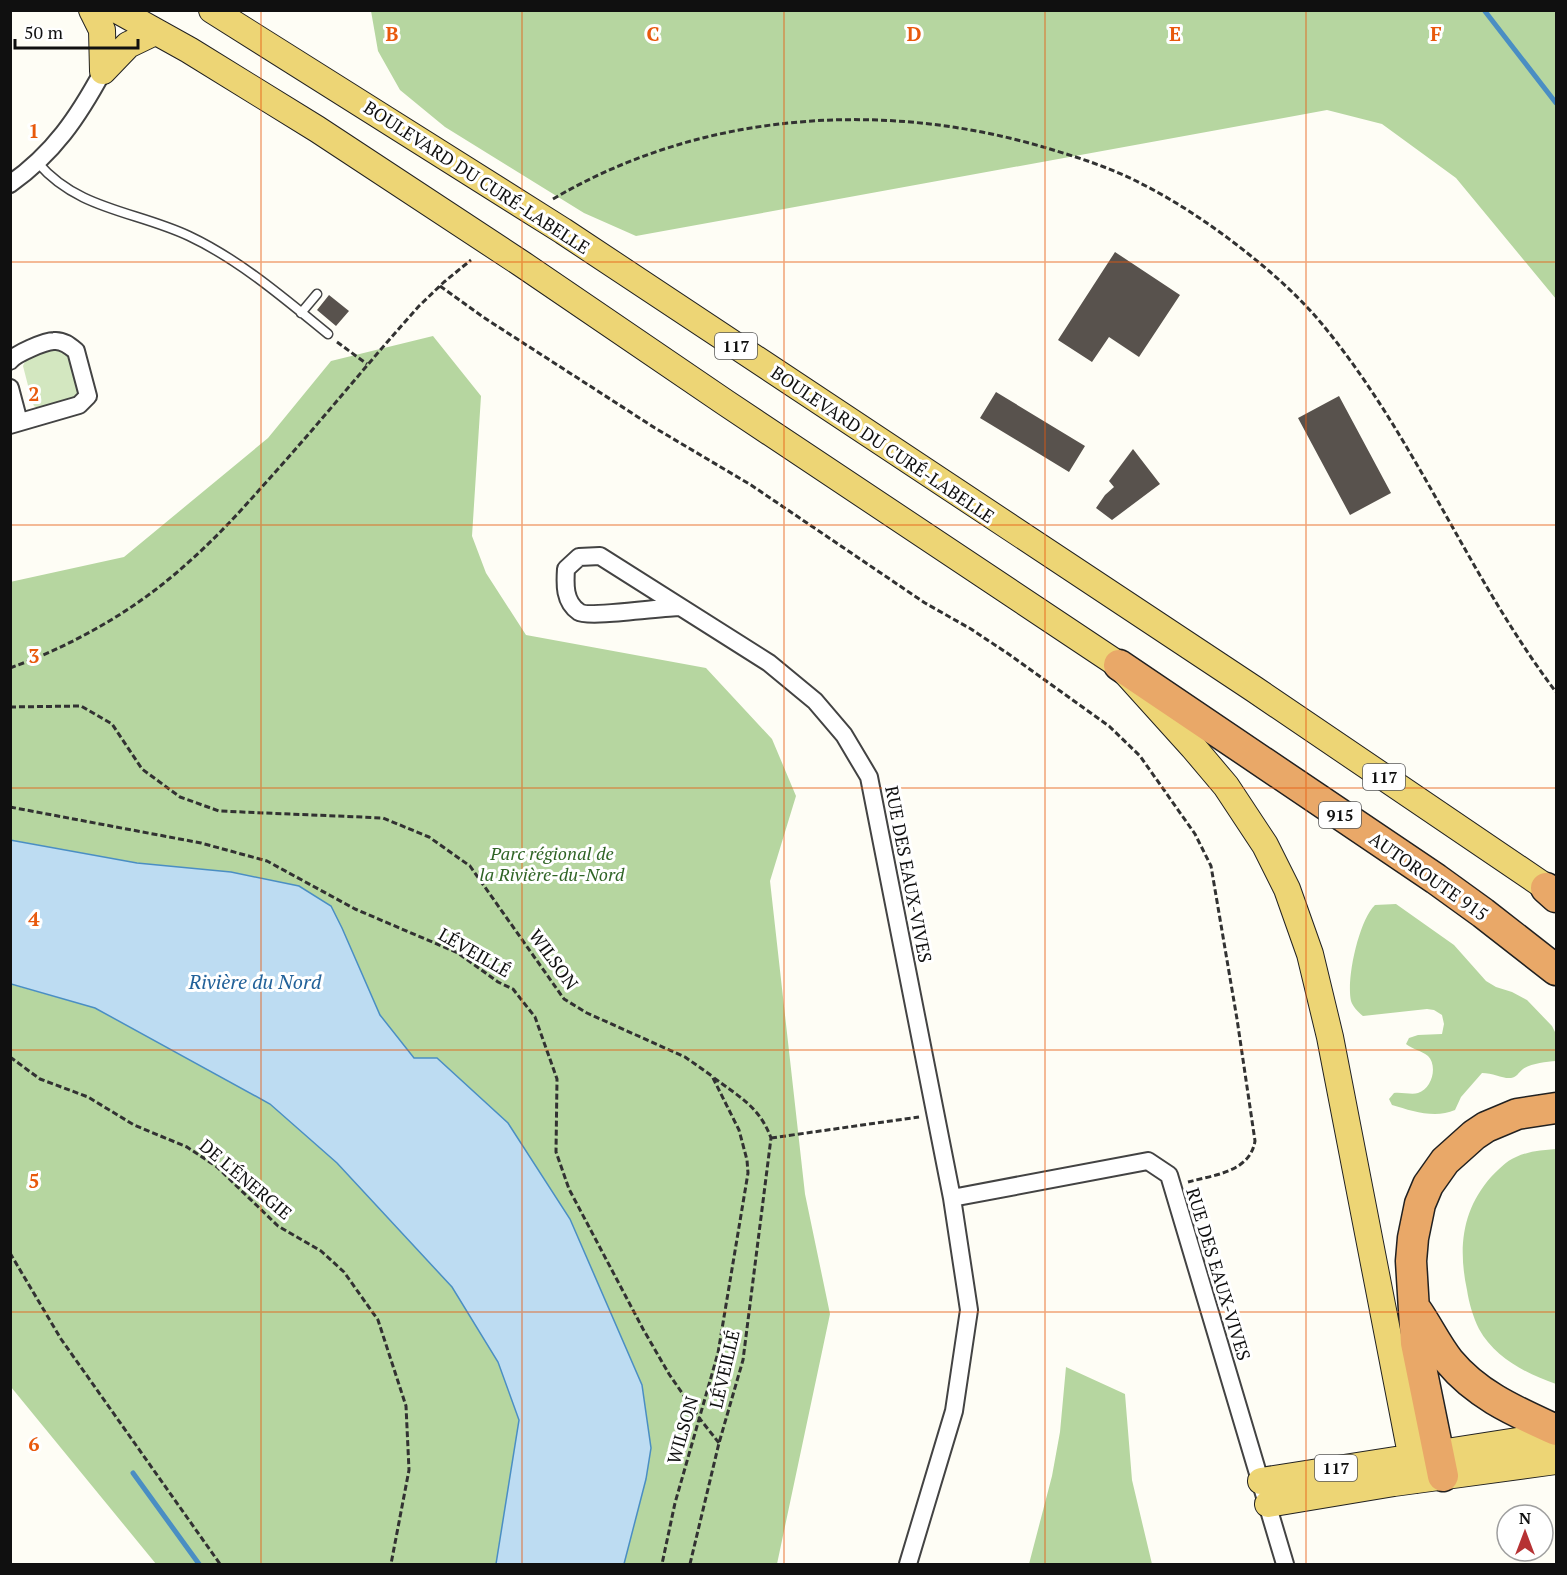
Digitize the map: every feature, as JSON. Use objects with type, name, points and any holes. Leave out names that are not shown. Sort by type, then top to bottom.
[{"type":"highway","name":"AUTOROUTE 915","points":[[1119,665],[1404,857],[1484,913],[1557,970]]},
{"type":"highway","points":[[1428,1466],[1411,1276],[1413,1238],[1420,1204],[1438,1169],[1463,1143],[1486,1127],[1517,1114],[1557,1108]]},
{"type":"highway","points":[[1415,1308],[1449,1361],[1468,1381],[1506,1407],[1557,1433]]},
{"type":"main road","points":[[92,10],[102,30],[103,71]]},
{"type":"main road","points":[[117,10],[261,94],[429,202],[1119,665],[1226,786],[1264,845],[1295,908],[1322,1000],[1428,1466],[1557,1433]]},
{"type":"main road","name":"BOULEVARD DU CURÉ-LABELLE","points":[[212,10],[563,231],[1254,689],[1553,893]]},
{"type":"main road","points":[[103,71],[128,45],[155,32]]},
{"type":"main road","name":"117","points":[[1264,1492],[1428,1466],[1557,1461]]},
{"type":"street","points":[[10,184],[38,163],[57,143],[78,114],[103,71]]},
{"type":"street","points":[[10,361],[15,355],[54,340],[65,343],[76,351],[88,396],[80,405],[14,423],[10,388]]},
{"type":"street","name":"RUE DES EAUX-VIVES","points":[[680,607],[598,615],[580,613],[572,605],[564,588],[566,569],[579,557],[600,556],[769,663],[815,701],[844,735],[869,777],[952,1198],[969,1310],[954,1411],[908,1564]]},
{"type":"street","name":"RUE DES EAUX-VIVES","points":[[952,1198],[1148,1161],[1170,1175],[1285,1564]]},
{"type":"lane","points":[[38,163],[54,180],[73,192],[106,207],[169,227],[212,247],[234,261],[328,334]]},
{"type":"lane","points":[[301,313],[317,294]]},
{"type":"path","points":[[552,200],[605,171],[688,142],[765,126],[849,119],[928,123],[998,134],[1087,160],[1140,183],[1195,215],[1253,258],[1301,301],[1322,324],[1375,397],[1522,643],[1557,692]]},
{"type":"path","points":[[10,668],[74,640],[144,598],[193,559],[298,446],[419,306],[471,260]]},
{"type":"path","points":[[440,286],[483,317],[655,428],[751,485],[915,596],[1010,655],[1108,726],[1140,756],[1195,834],[1210,866],[1237,1019],[1255,1141],[1254,1149],[1248,1160],[1239,1167],[1173,1186]]},
{"type":"path","points":[[337,341],[367,364]]},
{"type":"path","name":"WILSON","points":[[10,706],[81,706],[112,724],[142,769],[180,797],[219,811],[383,818],[429,837],[470,866],[564,999],[587,1013],[685,1057],[712,1076],[739,1130],[748,1173],[718,1353],[675,1503],[662,1564]]},
{"type":"path","name":"LÉVEILLÉ","points":[[10,807],[201,843],[267,861],[355,909],[458,953],[498,982],[513,989],[535,1017],[557,1079],[556,1152],[569,1189],[669,1374],[719,1443]]},
{"type":"path","name":"DE L'ÉNERGIE","points":[[10,1057],[40,1079],[87,1097],[134,1125],[187,1147],[217,1167],[278,1226],[321,1251],[344,1272],[378,1320],[406,1406],[409,1470],[391,1564]]},
{"type":"path","points":[[712,1076],[756,1110],[765,1122],[771,1138],[936,1114]]},
{"type":"path","name":"LÉVEILLÉ","points":[[690,1564],[719,1443],[743,1360],[771,1138]]},
{"type":"path","points":[[10,1253],[61,1339],[220,1564]]},
{"type":"green space","points":[[371,11],[1556,11],[1556,299],[1456,178],[1382,124],[1327,110],[636,236],[584,213],[445,127],[400,90],[378,51]]},
{"type":"green space","name":"Parc régional de la Rivière-du-Nord","points":[[433,336],[481,396],[472,536],[486,573],[526,635],[706,668],[772,739],[796,796],[770,881],[805,1194],[830,1314],[777,1564],[624,1564],[646,1479],[651,1448],[642,1385],[570,1219],[508,1123],[437,1058],[414,1058],[380,1015],[330,906],[299,886],[236,873],[137,863],[11,840],[10,582],[124,557],[268,438],[331,361]]},
{"type":"green space","points":[[56,349],[67,350],[82,390],[78,397],[38,408],[32,401],[23,366],[32,356]]},
{"type":"green space","points":[[1396,904],[1454,945],[1486,981],[1527,1000],[1552,1026],[1556,1034],[1556,1061],[1531,1065],[1511,1078],[1482,1073],[1461,1097],[1455,1110],[1447,1113],[1424,1113],[1392,1105],[1389,1099],[1394,1093],[1413,1094],[1423,1091],[1432,1077],[1431,1060],[1426,1054],[1406,1044],[1409,1038],[1418,1035],[1442,1034],[1444,1024],[1442,1015],[1427,1009],[1363,1016],[1351,1001],[1352,965],[1364,923],[1375,905]]},
{"type":"green space","points":[[10,984],[95,1008],[270,1104],[337,1163],[452,1287],[498,1362],[519,1420],[496,1564],[156,1564],[11,1387]]},
{"type":"green space","points":[[1556,1149],[1556,1384],[1534,1375],[1503,1357],[1479,1329],[1464,1274],[1463,1244],[1468,1216],[1481,1190],[1491,1177],[1516,1157],[1541,1150]]},
{"type":"green space","points":[[1066,1367],[1125,1394],[1132,1480],[1152,1564],[1029,1564],[1052,1476],[1060,1432]]},
{"type":"water","name":"Rivière du Nord","points":[[10,840],[137,863],[231,872],[299,886],[331,906],[380,1015],[414,1058],[437,1058],[508,1123],[570,1219],[642,1385],[651,1448],[646,1479],[624,1564],[496,1564],[519,1420],[498,1362],[452,1287],[337,1163],[270,1104],[95,1008],[11,984]]},
{"type":"building","points":[[1115,252],[1180,295],[1139,357],[1109,337],[1092,362],[1058,340]]},
{"type":"building","points":[[329,295],[349,311],[336,326],[317,310]]},
{"type":"building","points":[[996,392],[1085,446],[1069,472],[980,418]]},
{"type":"building","points":[[1339,396],[1391,493],[1350,515],[1298,418]]},
{"type":"building","points":[[1133,449],[1160,484],[1112,520],[1096,508],[1114,487],[1109,481]]},
{"type":"waterway","points":[[1484,10],[1556,103]]},
{"type":"waterway","name":"Rivière du Nord","points":[[133,1473],[199,1564]]}]
